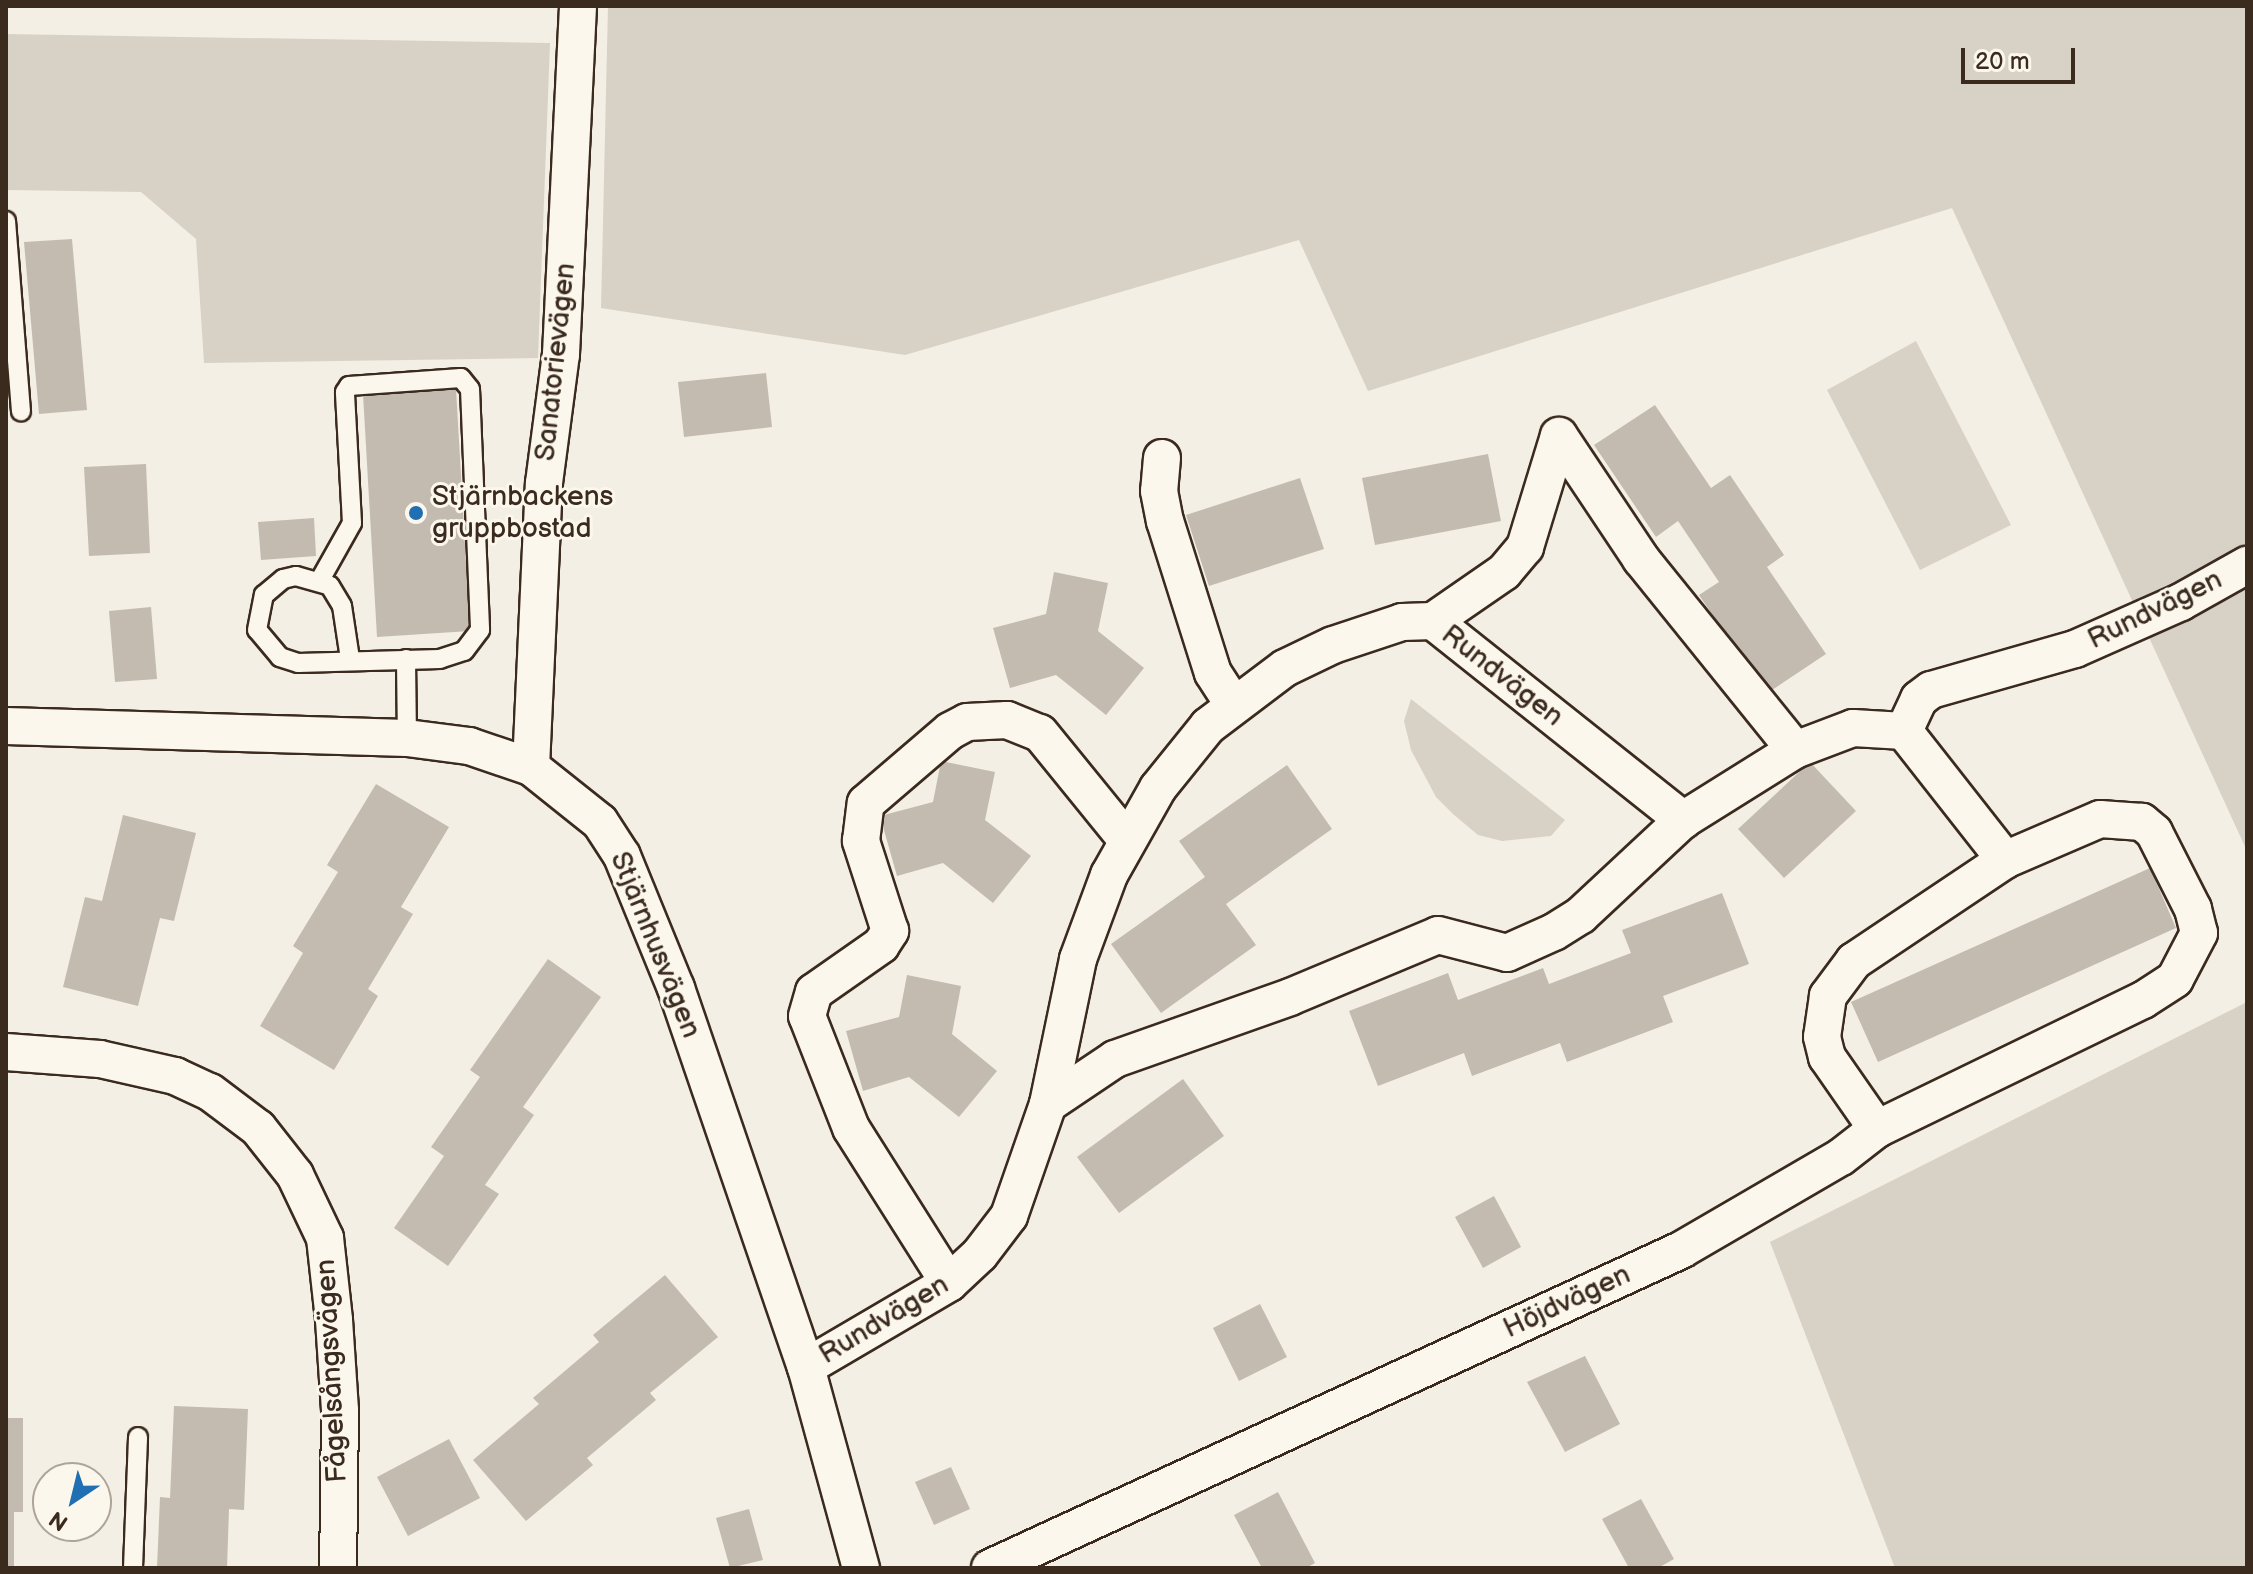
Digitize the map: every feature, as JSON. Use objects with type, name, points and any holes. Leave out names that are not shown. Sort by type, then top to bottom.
[{"type":"street","name":"Sanatorievägen","points":[[531,767],[544,483],[561,354],[578,6]]},
{"type":"street","points":[[1433,621],[1504,572],[1525,547],[1559,436],[1641,559],[1795,750]]},
{"type":"street","points":[[1162,458],[1159,491],[1165,521],[1213,673],[1234,705]]},
{"type":"street","name":"Rundvägen","points":[[1904,731],[1919,699],[1931,690],[2075,649],[2181,602],[2247,565]]},
{"type":"street","name":"Rundvägen","points":[[806,1367],[949,1283],[980,1254],[1009,1216],[1048,1104],[1078,959],[1127,840],[1158,788],[1208,726],[1285,668],[1333,645],[1402,622],[1433,621],[1683,820]]},
{"type":"street","points":[[949,1283],[851,1128],[807,1016],[814,992],[881,945],[890,931],[861,841],[866,803],[950,731],[967,722],[1007,720],[1040,733],[1127,840]]},
{"type":"street","name":"Stjärnhusvägen","points":[[6,726],[407,738],[469,746],[531,767],[590,812],[622,856],[676,988],[806,1367],[861,1568]]},
{"type":"street","points":[[1048,1104],[1115,1059],[1290,997],[1438,935],[1507,953],[1525,945],[1581,915],[1683,820],[1795,750],[1853,728],[1904,731],[2005,860],[1872,947],[1837,979],[1828,996],[1822,1014],[1827,1057],[1877,1129]]},
{"type":"street","name":"Höjdvägen","points":[[990,1568],[1681,1250],[1841,1157],[1877,1129],[2128,1008],[2175,979],[2199,933],[2193,909],[2154,832],[2142,822],[2100,819],[2005,860]]},
{"type":"street","name":"Fågelsångsvägen","points":[[6,1052],[100,1059],[175,1076],[210,1092],[258,1128],[295,1175],[325,1238],[334,1320],[340,1411],[338,1568]]},
{"type":"lane","points":[[6,221],[21,411]]},
{"type":"lane","points":[[320,580],[352,523],[345,392],[349,386],[461,378],[470,389],[480,630],[472,644],[454,657],[289,661],[257,630],[259,606],[272,587],[296,576],[320,580],[330,586],[342,606],[350,659]]},
{"type":"lane","points":[[406,659],[407,738]]},
{"type":"lane","points":[[133,1568],[138,1437]]},
{"type":"shaded area","points":[[608,6],[2247,6],[2247,851],[1952,208],[1368,391],[1299,240],[905,355],[601,308]]},
{"type":"shaded area","points":[[6,34],[550,43],[538,358],[204,363],[196,239],[141,192],[6,190]]},
{"type":"shaded area","points":[[1916,341],[2011,525],[1920,570],[1827,390]]},
{"type":"shaded area","points":[[1411,699],[1565,820],[1551,836],[1502,841],[1478,835],[1453,814],[1436,797],[1411,750],[1404,721]]},
{"type":"shaded area","points":[[2247,1002],[2247,1568],[1895,1568],[1770,1242]]},
{"type":"building","points":[[72,239],[87,410],[39,414],[24,242]]},
{"type":"building","points":[[766,373],[772,427],[684,437],[678,382]]},
{"type":"building","name":"Stjärnbackens gruppbostad","points":[[456,389],[470,631],[377,637],[363,394]]},
{"type":"building","points":[[1655,405],[1711,488],[1730,475],[1784,555],[1767,567],[1826,654],[1766,694],[1699,595],[1719,582],[1678,521],[1656,537],[1594,445]]},
{"type":"building","points":[[1488,454],[1501,521],[1375,545],[1362,478]]},
{"type":"building","points":[[146,464],[150,553],[89,556],[84,467]]},
{"type":"building","points":[[1300,478],[1324,549],[1209,586],[1186,515]]},
{"type":"building","points":[[314,518],[316,556],[261,560],[258,522]]},
{"type":"building","points":[[1054,572],[1108,583],[1098,631],[1144,668],[1106,715],[1056,675],[1010,688],[993,628],[1046,614]]},
{"type":"building","points":[[151,607],[157,679],[115,682],[109,611]]},
{"type":"building","points":[[941,761],[995,772],[985,820],[1031,856],[993,903],[943,863],[897,876],[880,816],[933,802]]},
{"type":"building","points":[[1810,762],[1856,811],[1784,878],[1738,829]]},
{"type":"building","points":[[1287,765],[1332,829],[1226,904],[1256,945],[1161,1013],[1111,944],[1205,877],[1179,841]]},
{"type":"building","points":[[376,784],[449,827],[401,907],[413,914],[368,989],[378,996],[334,1070],[260,1026],[303,953],[293,946],[338,872],[327,865]]},
{"type":"building","points":[[123,815],[196,833],[174,921],[160,918],[138,1006],[63,987],[85,897],[102,901]]},
{"type":"building","points":[[2150,868],[2176,928],[1878,1062],[1851,1002]]},
{"type":"building","points":[[1722,893],[1749,964],[1663,996],[1673,1022],[1567,1062],[1560,1043],[1472,1076],[1464,1053],[1378,1086],[1349,1011],[1448,973],[1458,1000],[1543,968],[1549,984],[1631,953],[1622,930]]},
{"type":"building","points":[[548,959],[601,997],[523,1107],[534,1115],[485,1185],[499,1194],[448,1266],[394,1228],[444,1156],[431,1147],[480,1077],[470,1070]]},
{"type":"building","points":[[907,975],[961,986],[952,1034],[997,1071],[959,1117],[909,1077],[863,1091],[846,1031],[899,1017]]},
{"type":"building","points":[[1183,1079],[1224,1136],[1119,1213],[1077,1157]]},
{"type":"building","points":[[1494,1196],[1521,1247],[1483,1268],[1455,1217]]},
{"type":"building","points":[[665,1275],[718,1337],[650,1393],[656,1400],[587,1458],[593,1465],[526,1521],[473,1460],[539,1404],[533,1398],[599,1342],[593,1335]]},
{"type":"building","points":[[1260,1304],[1287,1357],[1239,1381],[1213,1328]]},
{"type":"building","points":[[1585,1356],[1620,1424],[1565,1452],[1527,1382]]},
{"type":"building","points":[[174,1406],[248,1409],[244,1510],[229,1509],[227,1568],[157,1568],[160,1497],[170,1498]]},
{"type":"building","points":[[6,1418],[23,1418],[23,1512],[14,1512],[14,1568],[6,1568]]},
{"type":"building","points":[[449,1439],[480,1498],[408,1536],[377,1477]]},
{"type":"building","points":[[951,1467],[970,1509],[934,1525],[915,1482]]},
{"type":"building","points":[[1278,1492],[1315,1563],[1306,1568],[1262,1568],[1234,1515]]},
{"type":"building","points":[[1641,1499],[1674,1559],[1658,1568],[1629,1568],[1602,1519]]},
{"type":"building","points":[[749,1509],[763,1560],[730,1568],[716,1518]]},
{"type":"place","name":"Stjärnbackens gruppbostad","points":[[416,513]]}]
